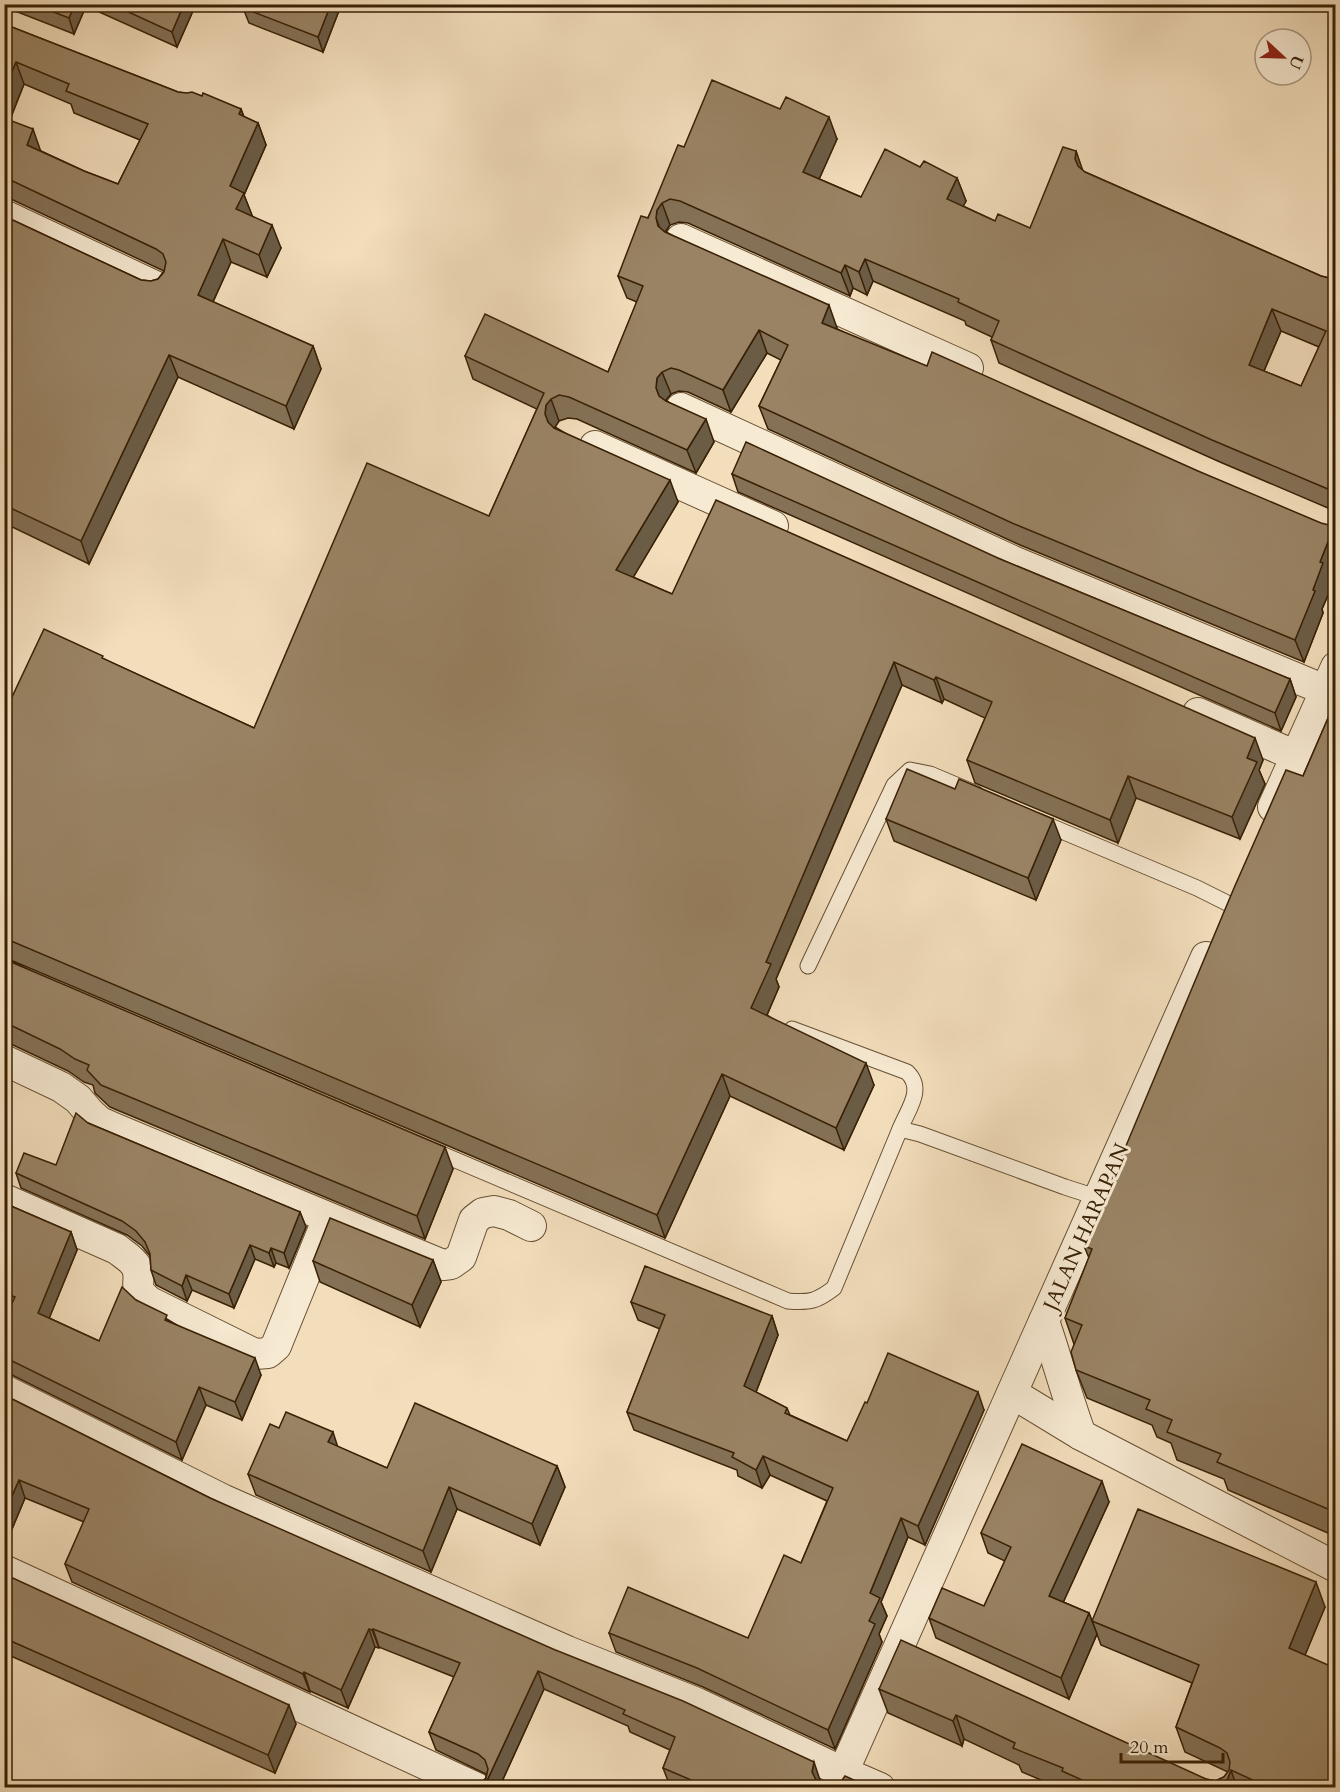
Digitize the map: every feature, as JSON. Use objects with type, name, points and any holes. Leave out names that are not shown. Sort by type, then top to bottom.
[{"type":"street","points":[[4,215],[157,287]]},
{"type":"street","points":[[681,239],[996,381]]},
{"type":"street","points":[[681,408],[1013,561],[1330,678],[1263,830]]},
{"type":"street","points":[[570,435],[798,537]]},
{"type":"street","points":[[1177,704],[1296,756]]},
{"type":"street","name":"JALAN HARAPAN","points":[[839,1780],[912,1646],[1012,1393],[1226,913]]},
{"type":"street","points":[[4,1060],[61,1087],[78,1099],[100,1122],[443,1265],[451,1264],[461,1257],[474,1220],[483,1213],[494,1211],[509,1215],[531,1226]]},
{"type":"street","points":[[4,1199],[117,1249],[137,1267],[138,1289],[142,1296],[255,1353],[268,1353],[276,1346],[328,1218]]},
{"type":"street","points":[[1044,1321],[1081,1436]]},
{"type":"street","points":[[4,1390],[224,1500],[567,1651],[697,1703],[839,1780],[880,1788]]},
{"type":"street","points":[[1012,1393],[1081,1436],[1335,1567]]},
{"type":"street","points":[[4,1570],[477,1788]]},
{"type":"lane","points":[[808,966],[894,785],[910,770],[930,774],[983,797]]},
{"type":"lane","points":[[1026,815],[1197,888],[1226,913]]},
{"type":"lane","points":[[415,1143],[788,1301],[807,1303],[820,1299],[834,1288],[915,1095],[916,1086],[914,1078],[907,1072],[792,1029]]},
{"type":"lane","points":[[900,1129],[920,1134],[1099,1198]]},
{"type":"building","points":[[33,4],[75,4],[69,18]]},
{"type":"building","points":[[111,4],[184,4],[172,32]]},
{"type":"building","points":[[245,4],[331,4],[318,37],[243,8]]},
{"type":"building","points":[[4,24],[178,92],[192,92],[202,96],[203,93],[241,109],[239,114],[258,123],[230,186],[244,193],[236,209],[272,225],[259,255],[223,239],[198,295],[313,346],[286,406],[169,355],[81,541],[4,505],[4,216],[141,280],[158,279],[164,272],[166,262],[163,254],[156,249],[4,177],[4,118],[33,129],[27,145],[118,184],[148,124],[66,91],[69,84],[16,62],[4,90]]},
{"type":"building","points":[[712,80],[780,109],[786,97],[829,117],[803,172],[861,197],[885,149],[920,167],[924,161],[957,178],[947,199],[995,221],[998,214],[1030,228],[1063,147],[1076,151],[1075,159],[1078,166],[1085,172],[1321,276],[1329,278],[1335,275],[1335,492],[1212,440],[991,340],[999,321],[958,302],[959,299],[865,259],[859,272],[845,265],[841,273],[680,201],[670,199],[662,203],[657,210],[656,218],[658,226],[665,232],[829,305],[822,323],[927,366],[932,352],[1198,471],[1321,523],[1329,525],[1335,522],[1335,524],[1320,562],[1323,563],[1313,590],[1315,591],[1295,640],[1012,523],[759,406],[788,345],[759,330],[723,390],[671,368],[662,372],[657,378],[656,388],[659,396],[706,419],[687,450],[569,397],[559,395],[551,399],[546,405],[545,414],[548,422],[554,428],[670,480],[616,570],[672,594],[716,500],[1255,738],[1247,758],[1257,762],[1232,817],[1128,776],[1110,820],[967,760],[992,702],[936,677],[934,680],[894,662],[766,962],[771,964],[751,1008],[866,1063],[836,1128],[722,1074],[657,1215],[4,938],[4,714],[44,629],[254,728],[367,463],[489,516],[544,393],[465,356],[485,314],[608,372],[643,286],[618,276],[641,216],[648,218],[678,145],[684,147]],"holes":[[[1272,309],[1326,331],[1301,386],[1249,365]]]},
{"type":"building","points":[[746,442],[1000,559],[1290,679],[1275,713],[732,474]]},
{"type":"building","points":[[1335,702],[1335,1512],[1217,1462],[1221,1454],[1167,1432],[1172,1420],[1146,1409],[1150,1400],[1076,1370],[1071,1352],[1082,1325],[1065,1318],[1092,1249],[1084,1246],[1234,888],[1286,770],[1303,776]]},
{"type":"building","points":[[907,769],[955,789],[959,779],[1053,819],[1028,878],[886,819]]},
{"type":"building","points":[[4,959],[445,1147],[417,1216],[101,1085],[87,1070],[89,1065],[4,1022]]},
{"type":"building","points":[[76,1113],[88,1123],[300,1212],[284,1253],[271,1248],[269,1253],[250,1245],[229,1294],[186,1275],[182,1286],[151,1270],[150,1254],[145,1242],[136,1231],[122,1221],[16,1173],[24,1153],[56,1165]]},
{"type":"building","points":[[4,1203],[71,1232],[38,1313],[99,1341],[122,1287],[136,1300],[167,1315],[165,1320],[255,1358],[235,1402],[199,1387],[176,1442],[4,1357],[4,1320],[15,1297],[4,1293]]},
{"type":"building","points":[[330,1218],[433,1260],[412,1305],[313,1261]]},
{"type":"building","points":[[645,1266],[772,1316],[744,1386],[787,1408],[785,1413],[847,1441],[865,1402],[867,1403],[888,1353],[978,1392],[918,1526],[901,1518],[870,1593],[880,1598],[869,1621],[875,1624],[828,1730],[697,1668],[609,1633],[628,1587],[748,1638],[784,1555],[801,1563],[833,1488],[763,1456],[756,1470],[732,1457],[734,1453],[627,1412],[665,1315],[631,1302]]},
{"type":"building","points":[[4,1395],[210,1498],[553,1649],[683,1701],[814,1762],[812,1772],[822,1785],[832,1787],[840,1783],[845,1776],[867,1786],[878,1788],[710,1788],[663,1768],[675,1737],[623,1714],[625,1710],[538,1671],[485,1785],[490,1788],[454,1788],[457,1782],[471,1787],[480,1784],[486,1778],[488,1769],[485,1760],[478,1754],[429,1732],[460,1663],[369,1629],[341,1690],[65,1564],[89,1509],[19,1480],[4,1514]]},
{"type":"building","points":[[415,1403],[557,1466],[532,1524],[449,1487],[423,1551],[248,1474],[270,1424],[279,1428],[286,1412],[333,1432],[328,1442],[387,1468]]},
{"type":"building","points":[[1022,1444],[1102,1481],[1049,1596],[1089,1613],[1061,1678],[929,1618],[942,1588],[984,1606],[1011,1547],[981,1533]]},
{"type":"building","points":[[1138,1509],[1316,1582],[1289,1648],[1335,1668],[1335,1788],[1270,1788],[1231,1770],[1224,1788],[1100,1788],[1062,1771],[1063,1768],[1013,1748],[1015,1743],[956,1715],[953,1721],[879,1689],[901,1640],[1206,1779],[1215,1781],[1224,1777],[1229,1770],[1230,1762],[1227,1753],[1176,1727],[1199,1665],[1092,1621]]},
{"type":"building","points":[[4,1574],[289,1705],[268,1755],[4,1638]]}]
